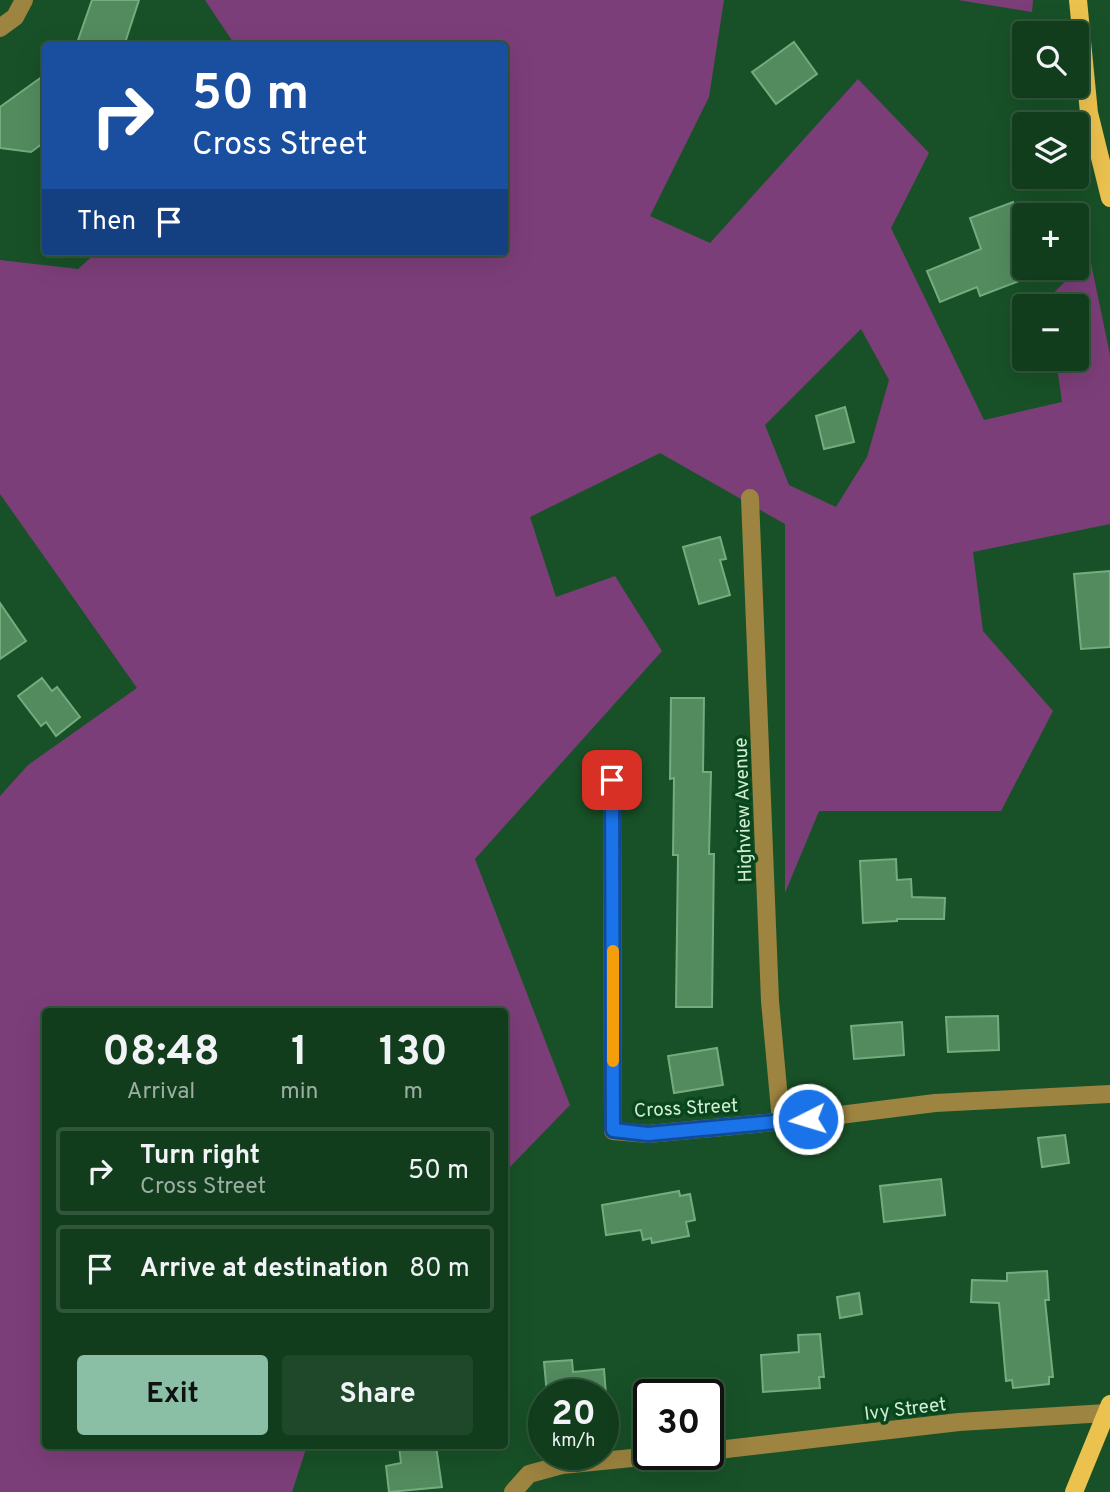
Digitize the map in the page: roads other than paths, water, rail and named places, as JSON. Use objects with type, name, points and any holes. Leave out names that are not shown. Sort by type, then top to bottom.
[{"type":"main road","points":[[1078,0],[1089,113],[1110,198]]},
{"type":"main road","points":[[1074,1492],[1108,1408]]},
{"type":"street","points":[[0,28],[15,17],[24,0]]},
{"type":"street","name":"Highview Avenue","points":[[750,498],[770,1001],[780,1121]]},
{"type":"street","name":"Cross Street","points":[[612,780],[613,1130],[648,1134],[935,1103],[1110,1094]]},
{"type":"street","name":"Ivy Street","points":[[724,1449],[1108,1408]]},
{"type":"street","points":[[513,1492],[529,1474],[562,1465],[633,1458]]}]
